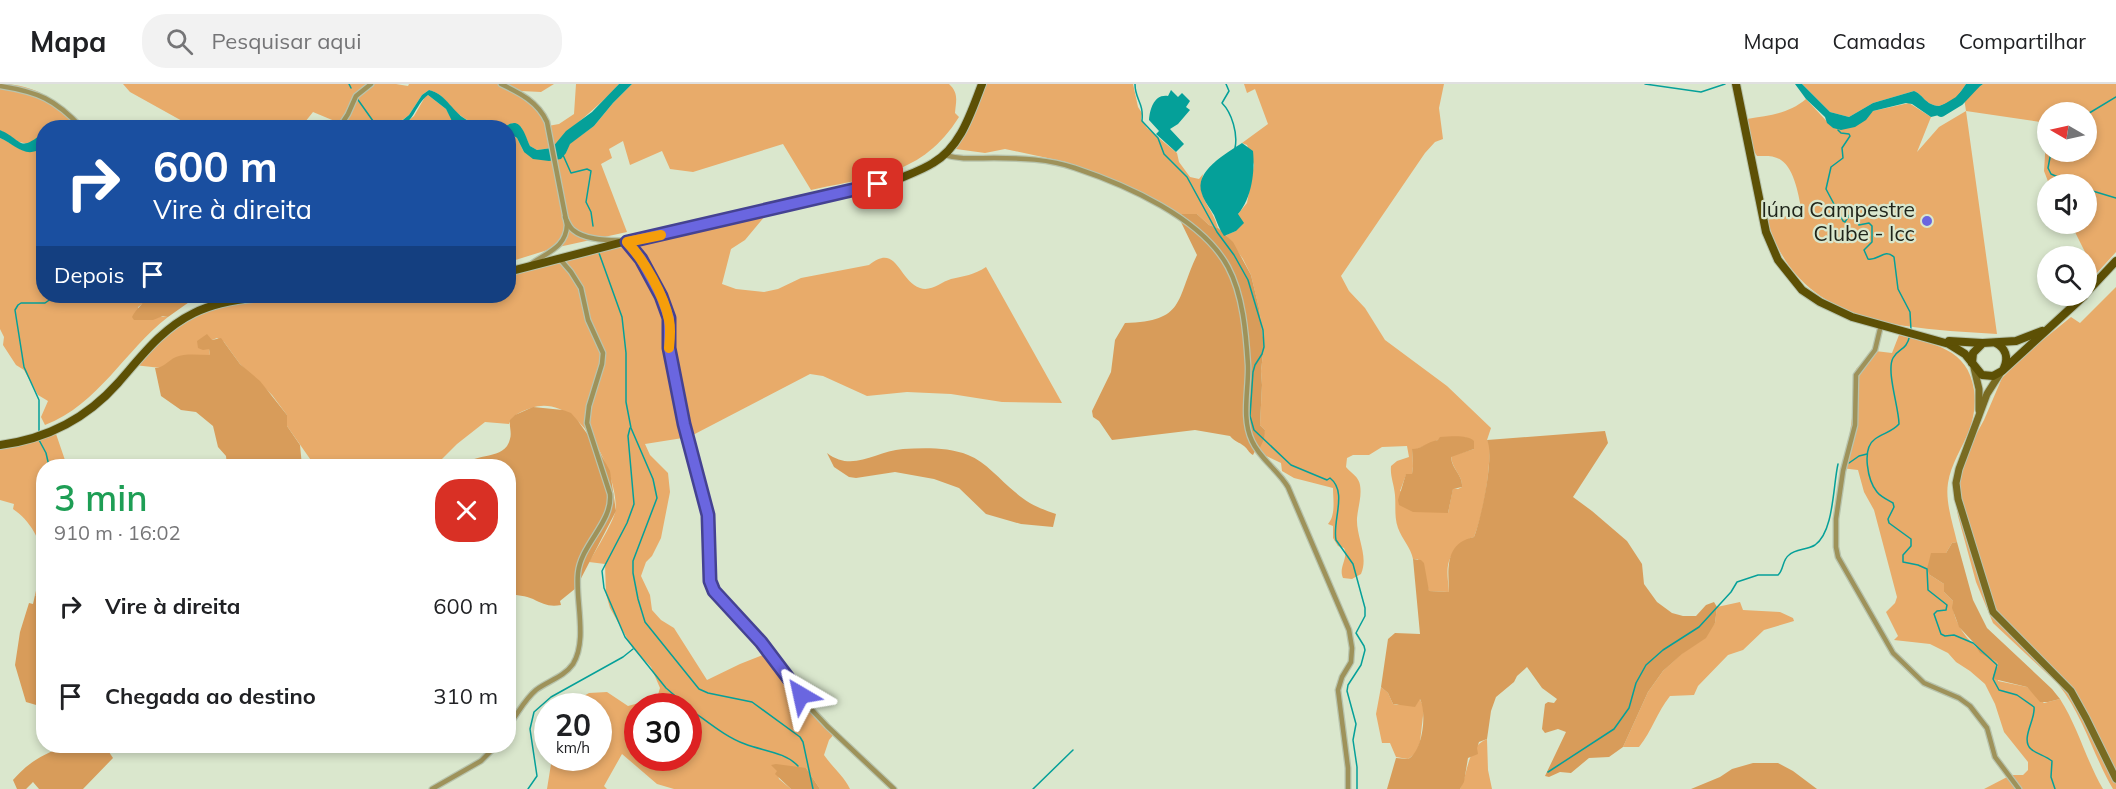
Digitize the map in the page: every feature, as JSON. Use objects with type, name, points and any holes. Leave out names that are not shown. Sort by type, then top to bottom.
[{"type":"main road","points":[[516,269],[898,180],[935,163],[957,141],[967,123],[982,84]]},
{"type":"main road","points":[[1736,84],[1767,232],[1778,260],[1802,290],[1820,302],[1852,317],[1941,341],[1958,349],[1978,372],[1987,376],[1993,376],[2003,369],[2074,306]]},
{"type":"main road","points":[[2097,281],[2116,261]]},
{"type":"main road","points":[[0,445],[26,441],[57,429],[91,410],[117,384],[146,349],[183,318],[197,311],[224,303]]},
{"type":"main road","points":[[1941,341],[2016,342],[2046,330]]},
{"type":"main road","points":[[1994,342],[2002,347],[2006,354],[2003,369],[1988,394],[1959,469],[1956,483],[1958,499],[1994,612],[2000,621],[2071,691],[2116,779]]},
{"type":"main road","points":[[1978,418],[1979,388],[1973,365],[1973,353],[1983,343]]},
{"type":"street","points":[[344,120],[356,96],[371,84]]},
{"type":"street","points":[[501,84],[529,99],[544,115],[550,132],[567,225],[565,239],[530,265]]},
{"type":"street","points":[[0,86],[28,91],[50,99],[73,120]]},
{"type":"street","points":[[944,154],[962,159],[1021,158],[1074,167],[1120,186],[1184,220],[1216,249],[1227,266],[1233,278],[1242,315],[1248,364],[1246,408],[1248,432],[1260,454],[1281,475],[1288,487],[1349,630],[1352,648],[1351,662],[1342,677],[1338,690],[1348,768],[1348,789]]},
{"type":"street","points":[[565,217],[576,232],[627,242],[641,259],[661,296],[669,318],[669,348],[684,424],[708,515],[711,541],[710,573],[714,591],[761,642],[812,710],[894,789]]},
{"type":"street","points":[[516,714],[534,692],[564,674],[575,661],[580,640],[578,573],[580,564],[610,506],[610,494],[587,423],[589,406],[602,364],[603,353],[588,320],[581,288],[560,258]]},
{"type":"street","points":[[1881,325],[1875,350],[1856,375],[1854,432],[1843,471],[1836,519],[1838,557],[1893,653],[1924,683],[1959,698],[1970,706],[1988,728],[1995,757],[2019,789]]},
{"type":"street","points":[[432,789],[481,761],[489,753]]},
{"type":"shaded area","points":[[0,84],[37,91],[57,102],[77,120],[36,120],[36,138],[29,144],[19,142],[0,130]]},
{"type":"shaded area","points":[[123,84],[396,84],[408,86],[409,84],[554,84],[541,92],[521,91],[531,101],[548,126],[559,124],[574,114],[576,84],[619,84],[552,148],[537,150],[530,146],[521,127],[516,124],[516,120],[468,120],[440,96],[429,90],[422,95],[409,115],[402,120],[332,120],[313,112],[307,120],[180,120],[130,92]]},
{"type":"shaded area","points":[[632,84],[949,84],[956,94],[955,113],[959,117],[945,137],[913,162],[876,176],[811,190],[783,144],[693,172],[670,169],[662,151],[630,165],[623,141],[609,149],[612,158],[601,164],[627,232],[554,248],[516,260],[516,137],[524,152],[566,153],[569,144],[594,126]]},
{"type":"shaded area","points":[[981,84],[1133,84],[1138,107],[1142,113],[1141,119],[1147,128],[1177,153],[1179,162],[1190,177],[1199,179],[1203,174],[1203,197],[1218,228],[1209,225],[1197,214],[1179,218],[1154,199],[1066,162],[1005,149],[985,153],[956,149],[952,144]]},
{"type":"shaded area","points":[[1244,84],[1444,84],[1439,108],[1443,139],[1435,142],[1425,153],[1341,276],[1349,291],[1365,308],[1385,340],[1447,386],[1491,428],[1487,440],[1490,445],[1489,468],[1481,515],[1474,537],[1456,549],[1449,560],[1447,571],[1449,592],[1429,591],[1418,559],[1413,559],[1397,524],[1391,466],[1409,457],[1407,446],[1382,447],[1369,455],[1353,455],[1347,458],[1346,467],[1360,485],[1357,525],[1364,560],[1361,574],[1352,579],[1343,578],[1344,548],[1338,546],[1333,538],[1333,526],[1328,524],[1333,512],[1333,488],[1294,478],[1282,471],[1281,463],[1258,452],[1265,430],[1260,425],[1264,345],[1259,308],[1251,275],[1226,235],[1236,231],[1238,214],[1247,203],[1254,165],[1247,145],[1242,143],[1268,124],[1255,89],[1247,93]],"holes":[[[1465,437],[1474,449],[1451,456],[1462,487],[1453,488],[1448,513],[1400,491],[1406,475],[1412,474],[1412,449],[1438,440]]]},
{"type":"shaded area","points":[[1802,84],[1966,84],[1955,100],[1939,106],[1931,104],[1914,91],[1873,103],[1849,117],[1830,112]]},
{"type":"shaded area","points":[[1983,84],[2116,84],[2116,252],[2097,273],[2097,246],[2082,246],[2076,234],[2097,234],[2097,174],[2045,174],[2045,162],[2097,162],[2097,102],[2037,102],[2037,122],[1966,111],[1964,98]]},
{"type":"shaded area","points":[[428,95],[446,109],[452,120],[409,120]]},
{"type":"shaded area","points":[[1806,99],[1833,128],[1873,111],[1909,103],[1931,117],[1917,152],[1939,127],[1966,111],[1997,334],[1892,324],[1859,315],[1829,302],[1803,282],[1782,255],[1767,220],[1802,213],[1796,184],[1790,170],[1781,160],[1757,156],[1751,143],[1747,119],[1785,111]]},
{"type":"shaded area","points":[[0,138],[26,151],[36,150],[36,303],[144,303],[138,307],[140,319],[168,317],[138,345],[96,391],[64,416],[45,425],[41,417],[48,401],[38,395],[24,370],[16,365],[3,345],[4,337],[0,329]]},
{"type":"shaded area","points":[[770,210],[745,240],[731,249],[722,284],[736,289],[764,292],[778,289],[801,278],[869,265],[878,259],[886,258],[892,260],[913,284],[928,289],[951,279],[973,274],[986,267],[1062,403],[1002,402],[951,394],[907,392],[867,396],[823,376],[810,374],[689,437],[645,444],[650,455],[668,473],[670,492],[661,538],[652,556],[646,562],[641,576],[650,595],[652,610],[661,620],[674,628],[707,680],[770,652],[819,716],[835,733],[829,740],[824,755],[850,789],[820,789],[806,768],[777,771],[779,779],[791,789],[674,789],[657,784],[642,771],[702,771],[702,693],[658,693],[660,688],[651,667],[632,647],[610,608],[606,594],[605,564],[589,562],[613,519],[616,508],[614,492],[602,455],[592,437],[565,411],[548,406],[531,408],[515,416],[509,424],[485,422],[442,459],[310,459],[287,426],[287,415],[272,395],[240,364],[224,342],[217,338],[212,340],[210,355],[184,356],[161,368],[134,365],[183,318],[227,303],[516,303],[516,269]]},
{"type":"shaded area","points":[[1182,214],[1197,214],[1209,225],[1218,228],[1233,242],[1251,275],[1259,308],[1264,345],[1260,425],[1265,430],[1258,452],[1255,451],[1253,455],[1230,436],[1195,430],[1112,440],[1099,421],[1093,417],[1092,411],[1111,372],[1115,340],[1125,323],[1159,318],[1176,306],[1181,296],[1197,255],[1179,218]]},
{"type":"shaded area","points":[[2116,287],[2116,789],[2113,789],[2099,763],[2067,696],[2058,684],[1993,623],[1976,582],[1954,494],[1966,453],[1984,420],[2002,378],[2028,352],[2071,317],[2080,323]]},
{"type":"shaded area","points":[[143,303],[188,303],[168,317],[163,316],[153,320],[134,320],[132,317]]},
{"type":"shaded area","points":[[207,334],[212,340],[221,338],[240,364],[260,381],[287,415],[287,426],[300,445],[301,459],[226,459],[218,447],[213,426],[196,412],[181,410],[161,396],[155,368],[180,356],[210,355],[209,349],[198,348],[197,341]]},
{"type":"shaded area","points":[[1899,335],[1936,345],[1957,357],[1965,365],[1974,390],[1975,406],[1972,421],[1949,476],[1947,490],[1948,505],[1957,542],[1952,543],[1946,553],[1937,553],[1930,575],[1944,584],[1944,592],[1953,601],[1956,620],[1966,637],[1997,662],[1998,681],[2027,687],[2044,703],[2060,699],[2103,789],[1984,789],[2011,775],[2023,775],[2028,770],[2028,762],[2004,732],[1995,704],[1985,684],[1948,653],[1930,644],[1894,640],[1898,636],[1886,612],[1895,603],[1897,597],[1874,510],[1864,492],[1858,470],[1841,468],[1848,447],[1856,369],[1875,351],[1892,353]]},
{"type":"shaded area","points":[[533,407],[571,413],[598,449],[610,471],[616,511],[576,588],[560,601],[561,605],[546,605],[516,595],[516,459],[474,459],[496,454],[507,446],[511,434],[510,420],[515,415]]},
{"type":"shaded area","points":[[55,431],[65,459],[36,459],[36,536],[26,520],[13,509],[14,504],[0,500],[0,444]]},
{"type":"shaded area","points":[[1605,431],[1608,443],[1573,497],[1627,541],[1642,564],[1644,584],[1657,602],[1672,613],[1696,616],[1706,605],[1714,602],[1717,607],[1715,623],[1706,638],[1682,654],[1663,671],[1648,692],[1623,747],[1609,757],[1589,758],[1571,773],[1560,772],[1549,777],[1545,776],[1566,732],[1558,729],[1545,733],[1542,729],[1545,704],[1554,703],[1557,699],[1542,688],[1527,667],[1496,697],[1491,711],[1487,739],[1479,742],[1478,754],[1468,758],[1464,782],[1460,789],[1387,789],[1396,758],[1408,759],[1413,755],[1422,731],[1423,713],[1420,699],[1415,707],[1393,704],[1388,693],[1381,687],[1388,639],[1395,633],[1420,634],[1413,559],[1424,563],[1429,591],[1449,592],[1450,558],[1458,545],[1474,537],[1480,517],[1488,472],[1487,440]]},
{"type":"shaded area","points":[[1440,437],[1462,437],[1474,441],[1474,449],[1451,457],[1461,479],[1462,487],[1453,489],[1448,513],[1413,512],[1399,505],[1398,500],[1406,474],[1412,474],[1412,449],[1438,440]]},
{"type":"shaded area","points":[[903,449],[944,449],[975,458],[1024,499],[1056,514],[1053,527],[1021,524],[986,514],[959,488],[934,479],[895,472],[849,477],[834,467],[827,453],[837,459],[855,461]]},
{"type":"shaded area","points":[[1957,542],[1973,600],[1987,628],[2060,699],[2040,702],[2027,687],[1994,679],[1997,662],[1980,653],[1959,627],[1952,608],[1953,601],[1944,592],[1944,584],[1930,575],[1927,569],[1931,553],[1946,553],[1952,543]]},
{"type":"shaded area","points":[[35,595],[36,705],[26,702],[15,665],[20,632],[29,603],[33,604]]},
{"type":"shaded area","points":[[1740,602],[1743,610],[1780,612],[1793,618],[1794,621],[1764,630],[1743,650],[1728,655],[1698,686],[1694,695],[1670,696],[1639,747],[1623,747],[1648,692],[1663,671],[1715,623],[1717,607]]},
{"type":"shaded area","points":[[1381,687],[1388,693],[1393,704],[1397,705],[1419,698],[1424,707],[1420,742],[1416,753],[1408,759],[1396,757],[1390,743],[1382,743],[1376,714]]},
{"type":"shaded area","points":[[612,695],[624,703],[624,756],[622,754],[604,786],[607,789],[547,789],[550,771],[612,771]]},
{"type":"shaded area","points":[[1487,739],[1488,770],[1492,789],[1460,789],[1475,748]]},
{"type":"shaded area","points":[[48,753],[110,753],[113,758],[83,789],[39,789],[33,782],[26,789],[17,789],[13,780]]},
{"type":"shaded area","points":[[1753,763],[1778,763],[1817,789],[1691,789],[1720,777],[1732,769]]},
{"type":"shaded area","points":[[771,765],[806,768],[820,789],[791,789],[775,774],[777,771]]},
{"type":"water","points":[[619,84],[632,84],[594,126],[570,144],[561,159],[549,161],[533,159],[524,152],[516,137],[516,124],[522,129],[530,146],[537,150],[552,148],[566,131],[592,112]]},
{"type":"water","points":[[1795,84],[1802,84],[1830,112],[1849,117],[1873,103],[1914,91],[1931,104],[1939,106],[1955,100],[1966,84],[1983,84],[1943,114],[1931,117],[1912,104],[1906,103],[1873,111],[1866,120],[1855,127],[1841,130],[1827,123],[1825,117],[1806,99]]},
{"type":"water","points":[[429,90],[441,96],[467,120],[452,120],[446,109],[428,95],[410,120],[403,120],[409,115],[422,95]]},
{"type":"water","points":[[1171,90],[1178,97],[1182,93],[1190,101],[1186,107],[1190,110],[1178,124],[1170,129],[1184,144],[1176,152],[1156,134],[1159,131],[1149,120],[1150,111],[1156,100],[1159,97],[1168,96]]},
{"type":"water","points":[[0,130],[21,143],[36,138],[36,151],[26,152],[0,138]]},
{"type":"water","points":[[1242,143],[1253,151],[1254,159],[1253,176],[1247,200],[1238,214],[1244,223],[1236,231],[1224,236],[1203,197],[1202,178],[1220,157]]},
{"type":"waterway","points":[[349,84],[351,88]]},
{"type":"waterway","points":[[1135,84],[1142,109],[1142,121],[1158,138],[1164,154],[1187,177],[1217,232],[1234,255],[1248,280],[1263,330],[1264,347],[1253,372],[1250,416],[1254,430],[1291,465],[1327,480],[1330,478],[1338,491],[1336,540],[1353,564],[1365,608],[1365,616],[1356,633],[1365,650],[1361,665],[1348,685],[1347,691],[1356,724],[1353,740],[1357,789]]},
{"type":"waterway","points":[[1226,84],[1229,91],[1222,103],[1229,112],[1233,124],[1236,136],[1235,148]]},
{"type":"waterway","points":[[1645,84],[1701,92],[1725,84]]},
{"type":"waterway","points":[[1941,112],[1959,101],[1975,84]]},
{"type":"waterway","points":[[356,97],[372,120]]},
{"type":"waterway","points":[[2097,108],[2116,97]]},
{"type":"waterway","points":[[1838,130],[1850,136],[1842,148],[1843,158],[1831,167],[1826,189],[1843,221],[1845,222],[1853,213],[1857,216],[1859,225],[1869,223],[1872,226],[1872,242],[1864,250],[1868,259],[1884,254],[1894,257],[1898,289],[1910,312],[1911,330]]},
{"type":"waterway","points":[[563,155],[571,173],[587,169],[591,171],[586,202],[591,212],[593,226]]},
{"type":"waterway","points":[[2049,162],[2048,168],[2051,174]]},
{"type":"waterway","points":[[2097,192],[2116,198]]},
{"type":"waterway","points":[[599,253],[622,317],[626,353],[626,402],[631,428],[653,479],[657,498],[633,561],[638,599],[645,622],[699,689],[752,702],[800,737],[813,789]]},
{"type":"waterway","points":[[36,303],[21,303],[15,310],[24,367],[39,400],[39,432]]},
{"type":"waterway","points":[[36,303],[45,303]]},
{"type":"waterway","points":[[1910,335],[1891,364],[1899,424],[1871,444],[1867,457],[1871,480],[1879,494],[1893,503],[1889,523],[1911,539],[1911,546],[1903,555],[1903,562],[1927,569],[1928,590],[1947,605],[1946,610],[1937,611],[1934,614],[1941,634],[1954,635],[1973,643],[1997,665],[1993,679],[1999,690],[2017,695],[2034,707],[2028,745],[2052,761],[2051,777],[2055,789]]},
{"type":"waterway","points":[[630,428],[628,436],[634,504],[627,523],[602,571],[604,588],[625,637],[672,693]]},
{"type":"waterway","points":[[39,440],[47,459]]},
{"type":"waterway","points":[[1849,463],[1867,454]]},
{"type":"waterway","points":[[1548,772],[1614,729],[1629,708],[1636,683],[1646,665],[1663,650],[1699,627],[1731,592],[1737,582],[1758,575],[1778,575],[1789,555],[1812,547],[1821,539],[1832,508],[1838,464]]},
{"type":"waterway","points":[[528,789],[537,776],[530,729],[534,712],[551,697],[623,657],[633,649]]},
{"type":"waterway","points":[[702,718],[730,737],[780,755],[798,766]]},
{"type":"waterway","points":[[1033,789],[1073,750]]},
{"type":"slow traffic","points":[[661,235],[627,242],[636,250],[661,296],[669,318],[669,348]]},
{"type":"place","name":"Iúna Campestre Clube - Icc","points":[[1927,221]]},
{"type":"route","points":[[801,695],[761,642],[714,591],[710,581],[711,541],[708,515],[684,424],[669,348],[669,318],[661,296],[641,259],[636,250],[627,242],[878,184]]}]
